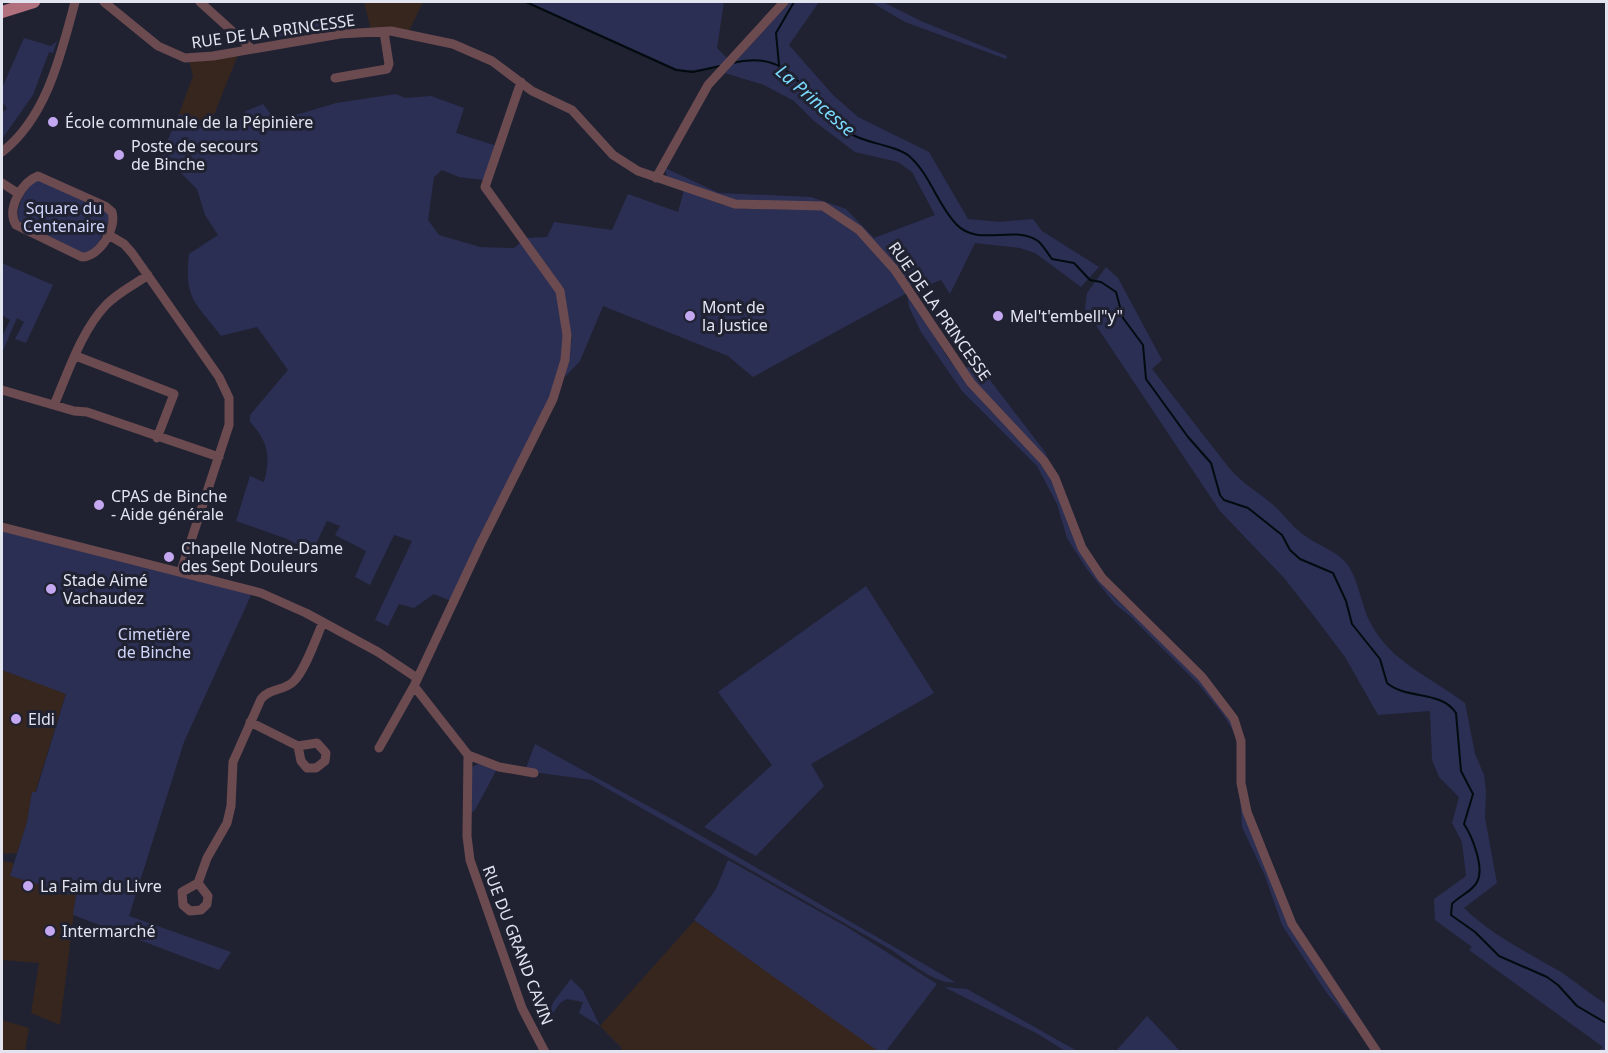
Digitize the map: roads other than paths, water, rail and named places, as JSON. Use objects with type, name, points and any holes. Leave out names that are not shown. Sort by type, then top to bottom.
[{"type":"main road","points":[[2,12],[34,2]]},
{"type":"street","points":[[2,152],[15,140],[42,100],[75,2]]},
{"type":"street","name":"RUE DE LA PRINCESSE","points":[[104,2],[158,46],[176,56],[195,59],[332,36],[384,32],[417,35],[460,47],[492,61],[532,91],[578,116],[622,162],[656,178],[735,204],[823,206],[859,230],[895,270],[971,383],[1044,462],[1054,478],[1082,548],[1102,578],[1202,677],[1237,725],[1241,741],[1244,801],[1292,924],[1377,1052]]},
{"type":"street","points":[[200,2],[252,49]]},
{"type":"street","points":[[656,178],[689,115],[708,85],[784,2]]},
{"type":"street","points":[[335,78],[387,69],[389,64],[384,32]]},
{"type":"street","points":[[379,748],[416,682],[480,545],[553,399],[566,360],[567,335],[560,291],[485,187],[521,82]]},
{"type":"street","points":[[44,176],[109,210],[113,218],[98,252],[90,257],[82,257],[16,225],[12,212],[19,194],[32,178],[44,176]]},
{"type":"street","points":[[2,183],[19,194]]},
{"type":"street","points":[[107,234],[124,244],[225,387],[230,418],[181,570]]},
{"type":"street","points":[[54,405],[76,356],[105,307],[148,276]]},
{"type":"street","points":[[76,356],[174,394],[157,438]]},
{"type":"street","points":[[2,390],[87,412],[157,438],[219,457]]},
{"type":"street","points":[[2,527],[181,570],[261,593],[323,622],[378,652],[416,682],[468,755],[499,767],[534,773]]},
{"type":"street","points":[[198,883],[207,858],[229,815],[233,762],[250,722],[263,696],[269,691],[286,686],[295,679],[323,622]]},
{"type":"street","points":[[250,722],[298,746]]},
{"type":"street","name":"RUE DU GRAND CAVIN","points":[[468,755],[467,836],[470,860],[522,1008],[545,1052]]},
{"type":"waterway","name":"La Princesse","points":[[526,2],[676,70],[693,72],[720,66]]},
{"type":"waterway","points":[[779,65],[776,33],[794,2]]},
{"type":"waterway","name":"La Princesse","points":[[732,63],[755,60],[772,63],[787,71],[822,110],[853,135],[897,149],[909,156],[923,171],[949,216],[965,231],[985,235],[1028,236],[1038,241],[1052,259],[1074,263],[1090,280],[1101,282],[1116,292],[1123,318],[1143,345],[1146,379],[1188,437],[1211,463],[1220,495],[1224,500],[1248,508],[1282,535],[1290,550],[1300,559],[1333,573],[1346,601],[1352,624],[1380,659],[1387,683],[1404,692],[1442,701],[1456,713],[1461,771],[1473,794],[1464,824],[1471,836],[1479,861],[1479,876],[1475,885],[1452,904],[1451,915],[1475,932],[1499,956],[1547,977],[1558,985],[1577,1006],[1606,1023]]},
{"type":"place","name":"École communale de la Pépinière","points":[[53,122]]},
{"type":"place","name":"Poste de secours de Binche","points":[[119,155]]},
{"type":"place","name":"Mont de la Justice","points":[[690,316]]},
{"type":"place","name":"Mel't'embell\"y\"","points":[[998,316]]},
{"type":"place","name":"CPAS de Binche - Aide générale","points":[[99,505]]},
{"type":"place","name":"Chapelle Notre-Dame des Sept Douleurs","points":[[169,557]]},
{"type":"place","name":"Stade Aimé Vachaudez","points":[[51,589]]},
{"type":"place","name":"Eldi","points":[[16,719]]},
{"type":"place","name":"La Faim du Livre","points":[[28,886]]},
{"type":"place","name":"Intermarché","points":[[50,931]]},
{"type":"park label","name":"Square du Centenaire","points":[[64,217]]},
{"type":"park label","name":"Cimetière de Binche","points":[[154,643]]}]
